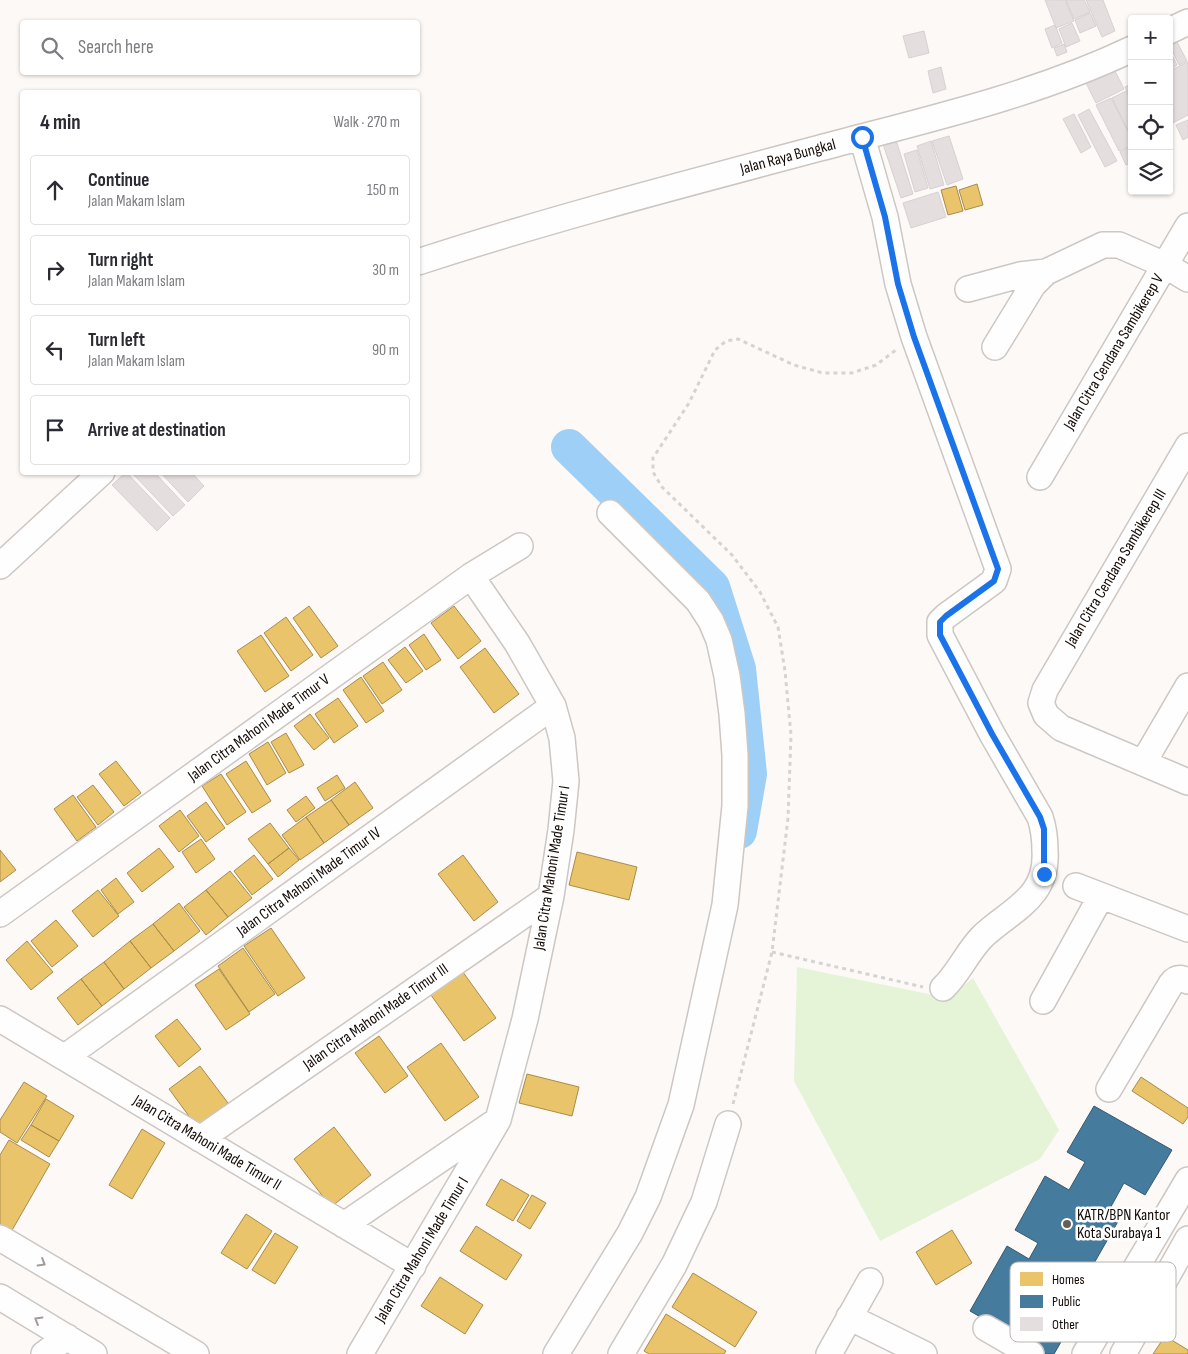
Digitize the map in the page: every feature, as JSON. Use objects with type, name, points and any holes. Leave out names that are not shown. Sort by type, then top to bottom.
[{"type":"street","points":[[1173,29],[1188,22]]},
{"type":"street","name":"Jalan Raya Bungkal","points":[[420,261],[470,245],[722,174],[1010,97],[1088,70],[1128,51]]},
{"type":"street","points":[[862,137],[885,217],[898,284],[914,337],[998,569],[994,581],[940,622],[940,635],[992,734],[1040,817],[1044,829],[1046,863],[1039,886],[1026,902],[978,942],[943,988]]},
{"type":"street","name":"Jalan Citra Cendana Sambikerep V","points":[[1040,476],[1188,226]]},
{"type":"street","points":[[968,289],[1020,276],[1046,272],[1103,245],[1120,245],[1165,265],[1188,279]]},
{"type":"street","points":[[995,347],[1033,285],[1046,272]]},
{"type":"street","name":"Jalan Citra Cendana Sambikerep III","points":[[1143,763],[1061,728],[1046,715],[1041,702],[1044,690],[1188,446]]},
{"type":"street","points":[[0,566],[99,475]]},
{"type":"street","points":[[556,1354],[630,1233],[648,1197],[678,1114],[725,905],[735,806],[735,756],[732,714],[727,676],[719,640],[711,621],[698,601],[610,513]]},
{"type":"street","name":"Jalan Citra Mahoni Made Timur V","points":[[0,914],[471,576],[520,546]]},
{"type":"street","name":"Jalan Citra Mahoni Made Timur I","points":[[360,1354],[498,1120],[513,1066],[551,896],[566,780],[562,738],[553,706],[527,659],[471,576]]},
{"type":"street","points":[[1188,686],[1143,763],[1188,782]]},
{"type":"street","name":"Jalan Citra Mahoni Made Timur IV","points":[[65,1057],[553,706]]},
{"type":"street","points":[[1076,886],[1188,929]]},
{"type":"street","name":"Jalan Citra Mahoni Made Timur III","points":[[200,1139],[551,896]]},
{"type":"street","points":[[1043,1001],[1101,896]]},
{"type":"street","points":[[1109,1090],[1171,984],[1175,979],[1181,978],[1188,981]]},
{"type":"street","name":"Jalan Citra Mahoni Made Timur II","points":[[0,1019],[413,1266]]},
{"type":"street","name":"Jalan Citra Mahoni Made Timur I","points":[[344,1225],[498,1120]]},
{"type":"street","points":[[621,1354],[674,1265],[704,1202],[728,1124]]},
{"type":"street","points":[[1143,1262],[1188,1180]]},
{"type":"street","points":[[0,1238],[196,1354]]},
{"type":"street","points":[[1175,1262],[1188,1239]]},
{"type":"street","points":[[829,1354],[870,1281]]},
{"type":"street","points":[[0,1297],[94,1354]]},
{"type":"street","points":[[850,1317],[924,1354]]},
{"type":"street","points":[[986,1328],[1010,1342]]},
{"type":"street","points":[[44,1354],[67,1337]]},
{"type":"street","points":[[1010,1342],[1031,1354]]},
{"type":"street","points":[[1123,1354],[1130,1342]]},
{"type":"path","points":[[728,1124],[772,952],[788,818],[791,735],[785,671],[778,627],[760,592],[732,555],[662,487],[653,472],[653,458],[689,403],[715,350],[726,341],[738,339],[794,365],[824,373],[852,373],[876,365],[914,337]]},
{"type":"path","points":[[772,952],[934,990],[943,988]]},
{"type":"green space","points":[[797,967],[948,998],[973,978],[1059,1130],[1040,1159],[880,1241],[794,1081]]},
{"type":"building: Homes","points":[[977,184],[983,205],[965,210],[959,190]]},
{"type":"building: Homes","points":[[956,186],[963,211],[948,215],[941,190]]},
{"type":"building: Homes","points":[[309,606],[338,646],[321,658],[293,618]]},
{"type":"building: Homes","points":[[454,606],[481,641],[458,659],[431,623]]},
{"type":"building: Homes","points":[[286,617],[313,655],[291,671],[264,633]]},
{"type":"building: Homes","points":[[424,634],[441,660],[426,670],[409,645]]},
{"type":"building: Homes","points":[[261,635],[289,676],[265,692],[237,651]]},
{"type":"building: Homes","points":[[405,647],[423,671],[406,683],[388,660]]},
{"type":"building: Homes","points":[[485,648],[519,694],[494,713],[460,667]]},
{"type":"building: Homes","points":[[383,662],[402,690],[382,704],[363,676]]},
{"type":"building: Homes","points":[[361,677],[384,711],[366,723],[343,690]]},
{"type":"building: Homes","points":[[338,698],[358,726],[334,743],[315,714]]},
{"type":"building: Homes","points":[[310,714],[329,738],[314,750],[294,726]]},
{"type":"building: Homes","points":[[286,733],[304,765],[289,773],[271,742]]},
{"type":"building: Homes","points":[[268,742],[286,773],[267,785],[249,754]]},
{"type":"building: Homes","points":[[116,761],[141,793],[124,806],[99,774]]},
{"type":"building: Homes","points":[[246,761],[271,801],[252,813],[226,774]]},
{"type":"building: Homes","points":[[221,774],[246,812],[227,825],[202,786]]},
{"type":"building: Homes","points":[[337,775],[345,788],[325,801],[317,788]]},
{"type":"building: Homes","points":[[355,782],[373,808],[349,825],[331,800]]},
{"type":"building: Homes","points":[[93,785],[114,812],[98,825],[77,797]]},
{"type":"building: Homes","points":[[73,795],[96,827],[77,841],[54,809]]},
{"type":"building: Homes","points":[[306,796],[315,808],[296,822],[287,810]]},
{"type":"building: Homes","points":[[331,800],[349,825],[324,843],[306,817]]},
{"type":"building: Homes","points":[[206,802],[225,828],[206,842],[187,816]]},
{"type":"building: Homes","points":[[180,810],[199,836],[179,852],[159,826]]},
{"type":"building: Homes","points":[[306,817],[324,843],[300,860],[282,835]]},
{"type":"building: Homes","points":[[270,823],[289,848],[268,864],[248,839]]},
{"type":"building: Homes","points":[[201,839],[215,859],[196,873],[182,852]]},
{"type":"building: Homes","points":[[159,848],[174,867],[142,892],[127,873]]},
{"type":"building: Homes","points":[[289,848],[299,860],[278,877],[268,864]]},
{"type":"building: Homes","points":[[0,850],[16,870],[0,882]]},
{"type":"building: Homes","points":[[577,852],[637,867],[629,900],[569,885]]},
{"type":"building: Homes","points":[[254,855],[273,879],[252,895],[234,871]]},
{"type":"building: Homes","points":[[463,855],[498,902],[474,921],[438,874]]},
{"type":"building: Homes","points":[[230,871],[252,898],[228,917],[206,890]]},
{"type":"building: Homes","points":[[116,878],[134,902],[118,914],[101,890]]},
{"type":"building: Homes","points":[[98,890],[119,916],[93,937],[72,911]]},
{"type":"building: Homes","points":[[206,890],[228,917],[206,935],[184,907]]},
{"type":"building: Homes","points":[[179,903],[200,931],[174,951],[153,924]]},
{"type":"building: Homes","points":[[56,920],[78,946],[52,967],[31,941]]},
{"type":"building: Homes","points":[[153,924],[174,951],[151,968],[130,941]]},
{"type":"building: Homes","points":[[271,928],[305,978],[278,996],[244,946]]},
{"type":"building: Homes","points":[[27,941],[53,972],[31,990],[6,960]]},
{"type":"building: Homes","points":[[130,941],[151,968],[124,989],[104,962]]},
{"type":"building: Homes","points":[[243,948],[275,994],[249,1012],[218,966]]},
{"type":"building: Homes","points":[[104,962],[124,989],[102,1006],[81,979]]},
{"type":"building: Homes","points":[[460,968],[496,1018],[464,1041],[428,991]]},
{"type":"building: Homes","points":[[219,969],[250,1014],[226,1030],[195,985]]},
{"type":"building: Homes","points":[[81,979],[102,1006],[78,1025],[57,998]]},
{"type":"building: Homes","points":[[177,1019],[201,1049],[179,1067],[155,1036]]},
{"type":"building: Homes","points":[[379,1036],[408,1076],[385,1093],[355,1053]]},
{"type":"building: Homes","points":[[441,1043],[479,1097],[445,1121],[407,1067]]},
{"type":"building: Homes","points":[[200,1066],[228,1103],[197,1127],[169,1089]]},
{"type":"building: Homes","points":[[527,1074],[579,1087],[572,1116],[519,1103]]},
{"type":"building: Homes","points":[[1141,1077],[1188,1108],[1188,1117],[1183,1124],[1132,1091]]},
{"type":"building: Homes","points":[[24,1082],[47,1096],[17,1143],[0,1132],[0,1120]]},
{"type":"building: Homes","points":[[46,1099],[74,1116],[59,1141],[31,1125]]},
{"type":"building: Homes","points":[[31,1125],[59,1141],[49,1157],[21,1140]]},
{"type":"building: Homes","points":[[334,1127],[371,1175],[331,1207],[294,1159]]},
{"type":"building: Homes","points":[[142,1129],[165,1143],[132,1199],[109,1185]]},
{"type":"building: Homes","points":[[9,1140],[50,1164],[11,1232],[0,1226],[0,1155]]},
{"type":"building: Homes","points":[[501,1179],[529,1195],[513,1221],[486,1205]]},
{"type":"building: Homes","points":[[532,1195],[546,1203],[530,1229],[517,1221]]},
{"type":"building: Homes","points":[[246,1214],[272,1231],[247,1269],[221,1253]]},
{"type":"building: Homes","points":[[476,1226],[522,1255],[506,1280],[460,1251]]},
{"type":"building: Homes","points":[[952,1230],[972,1263],[936,1285],[916,1252]]},
{"type":"building: Homes","points":[[275,1233],[298,1247],[275,1284],[252,1270]]},
{"type":"building: Homes","points":[[693,1273],[757,1312],[735,1347],[672,1307]]},
{"type":"building: Homes","points":[[440,1277],[483,1305],[465,1334],[421,1306]]},
{"type":"building: Homes","points":[[666,1314],[726,1351],[724,1354],[649,1354],[644,1351]]},
{"type":"building: Homes","points":[[1161,1342],[1175,1342],[1188,1350],[1188,1354],[1153,1354]]},
{"type":"building: Public","name":"KATR/BPN Kantor Kota Surabaya 1","points":[[1094,1106],[1172,1150],[1145,1195],[1124,1183],[1108,1212],[1120,1218],[1095,1262],[1010,1262],[1010,1334],[970,1311],[1007,1246],[1029,1259],[1038,1243],[1015,1230],[1045,1176],[1069,1190],[1085,1162],[1067,1152]]},
{"type":"building: Public","name":"KATR/BPN Kantor Kota Surabaya 1","points":[[1023,1342],[1061,1342],[1054,1354],[1044,1354]]},
{"type":"building: Other","points":[[1045,0],[1065,0],[1074,21],[1056,28]]},
{"type":"building: Other","points":[[1066,0],[1084,0],[1090,12],[1074,19]]},
{"type":"building: Other","points":[[1086,0],[1103,0],[1115,31],[1102,37]]},
{"type":"building: Other","points":[[1090,13],[1096,26],[1080,33],[1075,20]]},
{"type":"building: Other","points":[[1072,23],[1080,41],[1066,47],[1059,29]]},
{"type":"building: Other","points":[[1055,25],[1062,43],[1052,48],[1045,29]]},
{"type":"building: Other","points":[[924,31],[929,53],[909,58],[903,36]]},
{"type":"building: Other","points":[[1177,42],[1187,61],[1179,65],[1173,52],[1173,44]]},
{"type":"building: Other","points":[[1064,44],[1067,52],[1057,56],[1054,48]]},
{"type":"building: Other","points":[[1173,57],[1177,65],[1173,67]]},
{"type":"building: Other","points":[[1188,62],[1188,115],[1173,123],[1173,105],[1173,69]]},
{"type":"building: Other","points":[[941,67],[946,89],[933,93],[928,71]]},
{"type":"building: Other","points":[[1114,69],[1124,89],[1096,103],[1086,83]]},
{"type":"building: Other","points":[[1126,91],[1128,95],[1128,130],[1112,98]]},
{"type":"building: Other","points":[[1111,98],[1128,131],[1128,147],[1119,151],[1096,105]]},
{"type":"building: Other","points":[[1089,109],[1117,161],[1105,167],[1078,115]]},
{"type":"building: Other","points":[[1074,114],[1091,147],[1081,153],[1063,119]]},
{"type":"building: Other","points":[[1188,120],[1188,137],[1183,140],[1176,125]]},
{"type":"building: Other","points":[[949,136],[963,179],[947,185],[932,141]]},
{"type":"building: Other","points":[[896,140],[913,194],[901,198],[883,144]]},
{"type":"building: Other","points":[[931,141],[944,185],[930,189],[917,146]]},
{"type":"building: Other","points":[[1128,148],[1128,164],[1126,165],[1120,152]]},
{"type":"building: Other","points":[[917,150],[928,188],[915,192],[904,154]]},
{"type":"building: Other","points":[[938,192],[946,217],[911,228],[903,203]]},
{"type":"building: Other","points":[[123,475],[129,475],[170,518],[157,531],[112,485]]},
{"type":"building: Other","points":[[134,475],[157,475],[185,505],[173,516]]},
{"type":"building: Other","points":[[163,475],[194,475],[204,486],[188,502]]},
{"type":"waterway","points":[[569,447],[712,587],[738,669],[749,774],[739,831]]},
{"type":"place","name":"KATR/BPN Kantor Kota Surabaya 1","points":[[1067,1224]]},
{"type":"route","points":[[862,137],[885,217],[898,284],[914,337],[995,555],[998,569],[998,576],[994,581],[940,622],[940,635],[944,646],[992,734],[1040,817],[1044,829],[1046,863],[1044,874]]}]
